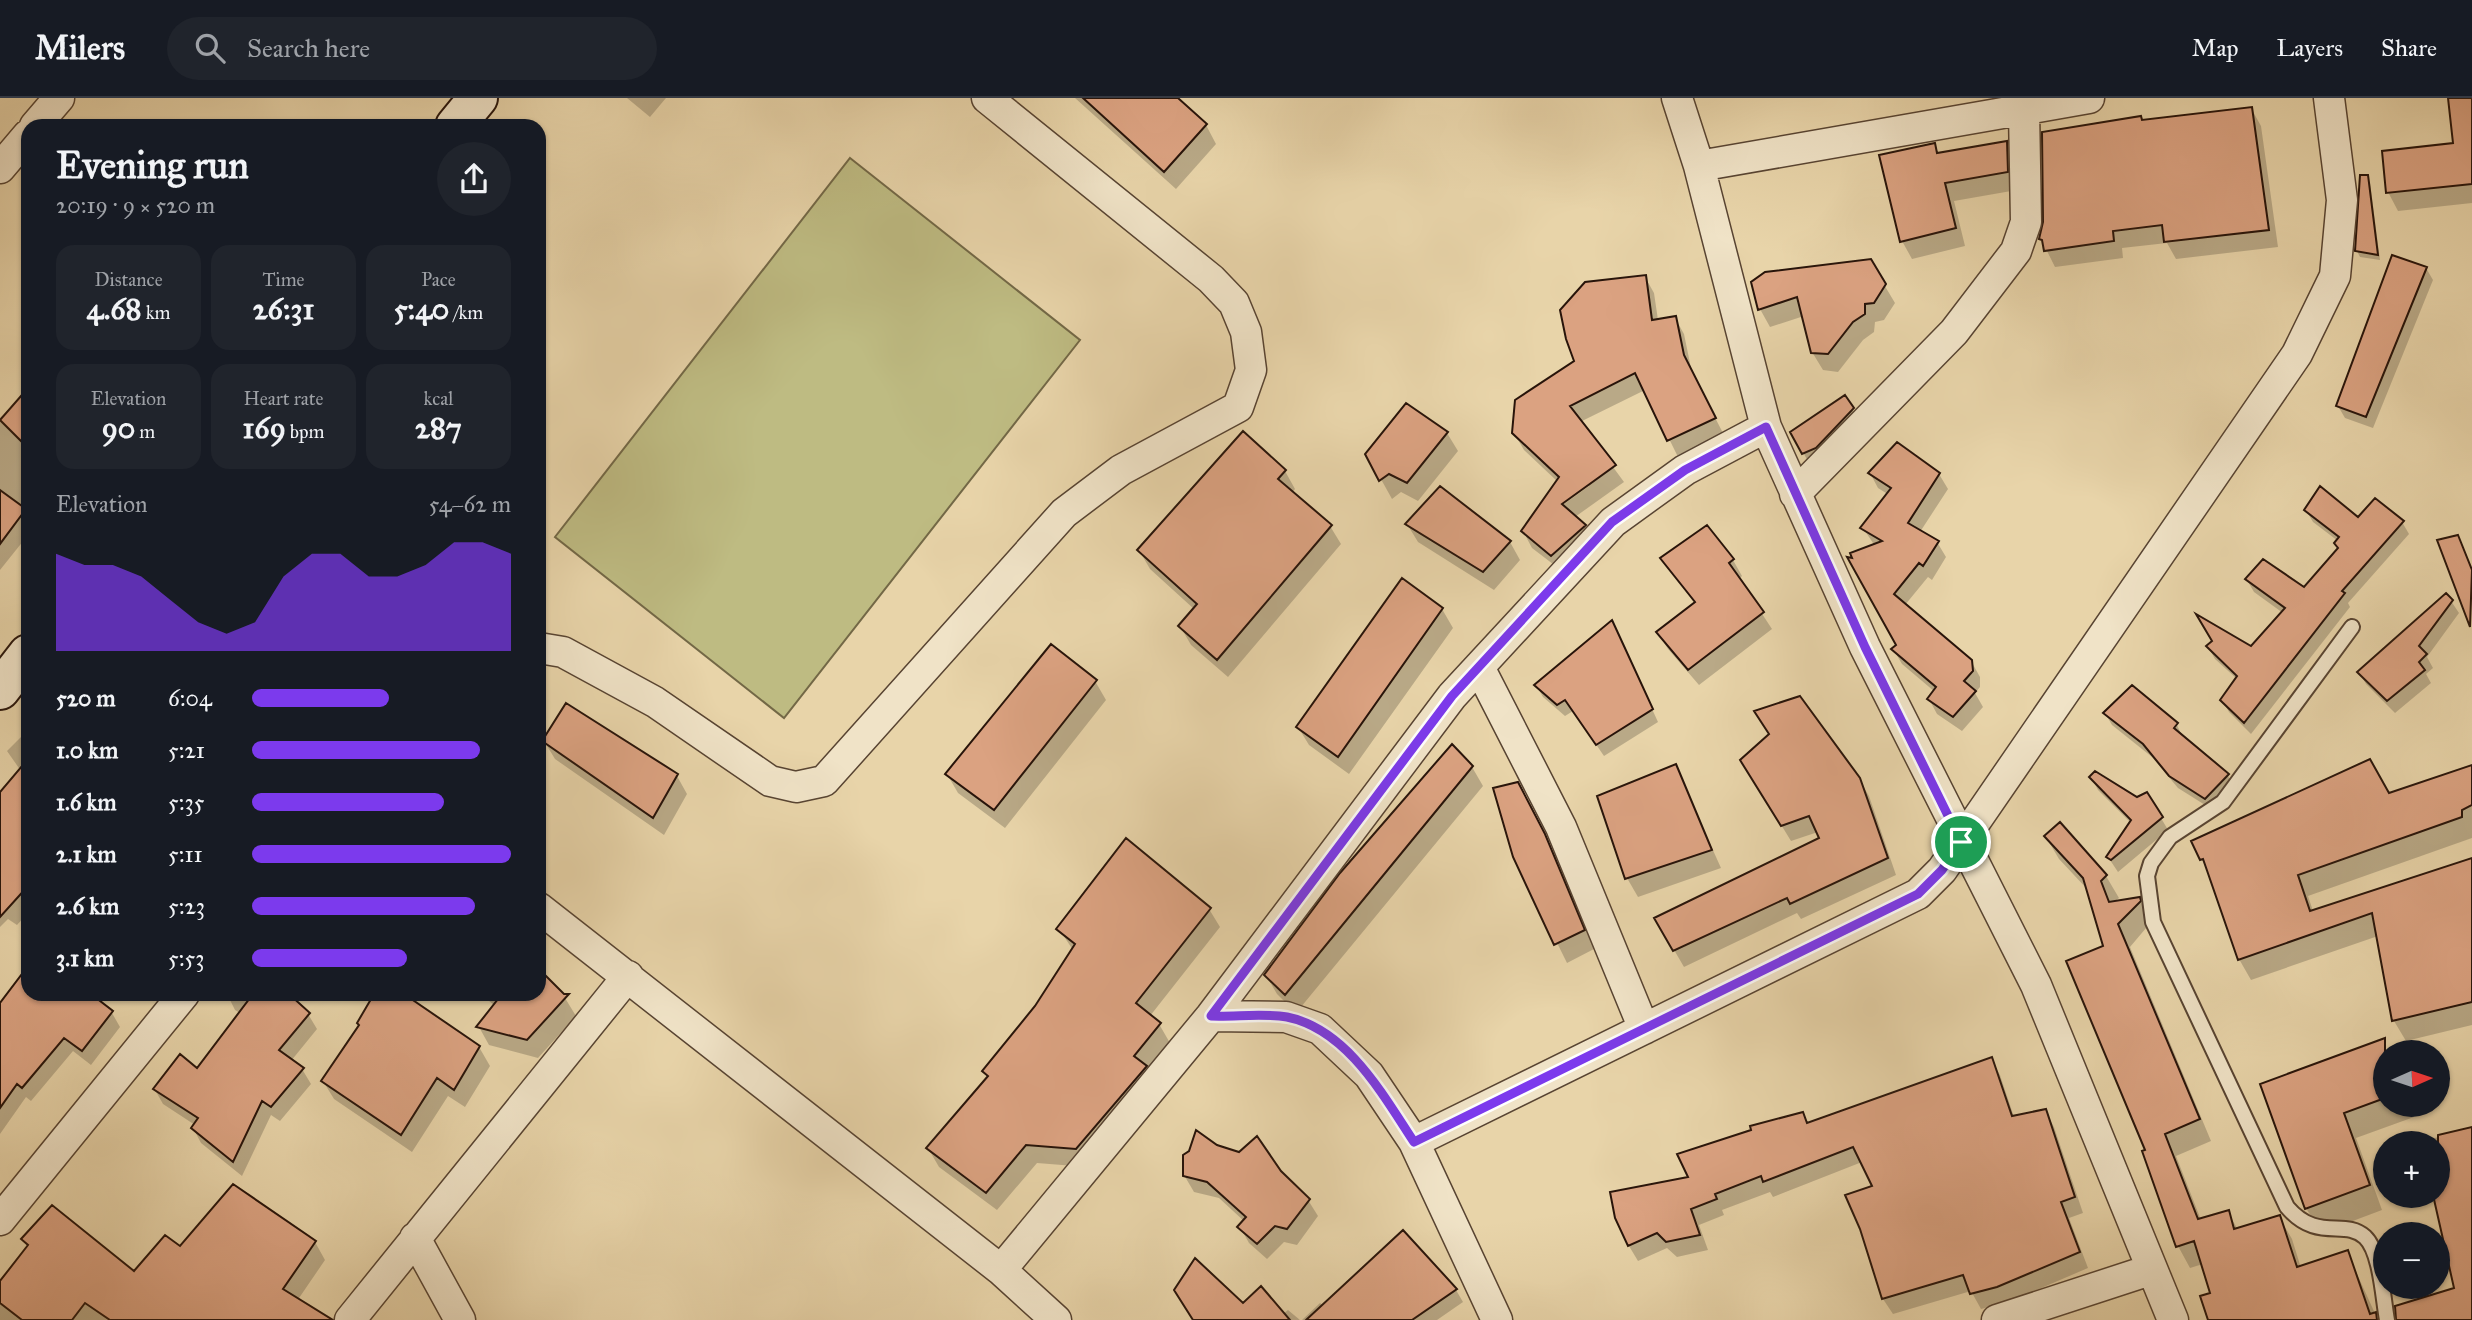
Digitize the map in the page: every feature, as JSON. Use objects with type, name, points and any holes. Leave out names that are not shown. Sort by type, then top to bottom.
[{"type":"main road","points":[[461,119],[478,98]]},
{"type":"main road","points":[[0,690],[21,663]]},
{"type":"street","points":[[41,119],[59,98]]},
{"type":"street","points":[[546,649],[564,652],[655,702],[770,780],[796,787],[824,781],[1064,513],[1121,470],[1238,407],[1251,370],[1245,332],[1234,303],[1211,279],[988,98]]},
{"type":"street","points":[[1677,98],[1699,166],[1766,427],[1865,647],[1961,842],[2036,985],[2150,1270],[2173,1320]]},
{"type":"street","points":[[1699,166],[2089,98]]},
{"type":"street","points":[[1414,1142],[1918,894],[1942,870],[2297,354],[2335,276],[2342,200],[2329,98]]},
{"type":"street","points":[[1795,494],[1954,332],[2016,251],[2026,222],[2024,110]]},
{"type":"street","points":[[0,168],[21,143]]},
{"type":"street","points":[[1001,1270],[1211,1016],[1452,696],[1612,522],[1685,470],[1766,427]]},
{"type":"street","points":[[1479,667],[1561,827],[1644,1029]]},
{"type":"street","points":[[546,913],[1001,1270],[1056,1320]]},
{"type":"street","points":[[350,1320],[628,976]]},
{"type":"street","points":[[0,1220],[178,1001]]},
{"type":"street","points":[[1211,1016],[1286,1017],[1320,1029],[1369,1075],[1414,1142],[1497,1320]]},
{"type":"street","points":[[415,1238],[460,1320]]},
{"type":"street","points":[[1997,1320],[2150,1270]]},
{"type":"lane","points":[[2352,627],[2223,802],[2170,837],[2151,863],[2147,876],[2153,922],[2287,1207],[2307,1226],[2350,1229],[2365,1237],[2378,1266],[2387,1320]]},
{"type":"shaded area","points":[[850,158],[1080,340],[784,718],[555,537]]},
{"type":"building","points":[[1083,98],[1178,98],[1207,124],[1164,172]]},
{"type":"building","points":[[2448,98],[2472,98],[2472,184],[2386,193],[2382,151],[2453,143]]},
{"type":"building","points":[[2252,107],[2269,230],[2164,242],[2162,225],[2113,231],[2114,241],[2044,251],[2042,240],[2039,239],[2043,222],[2042,132],[2141,116],[2142,120]]},
{"type":"building","points":[[2007,141],[2008,172],[1945,183],[1956,228],[1900,242],[1879,155],[1935,143],[1937,153]]},
{"type":"building","points":[[2360,175],[2368,175],[2378,255],[2355,251]]},
{"type":"building","points":[[2392,255],[2427,267],[2366,417],[2336,406]]},
{"type":"building","points":[[1871,259],[1886,284],[1874,303],[1865,304],[1865,314],[1853,322],[1828,354],[1811,353],[1797,297],[1758,310],[1751,282],[1765,272]]},
{"type":"building","points":[[1646,275],[1652,320],[1676,316],[1684,355],[1716,418],[1667,441],[1635,373],[1570,406],[1616,465],[1562,504],[1586,525],[1551,556],[1521,531],[1559,477],[1512,433],[1515,400],[1574,361],[1560,310],[1585,282]]},
{"type":"building","points":[[1845,395],[1854,408],[1816,448],[1802,454],[1790,432]]},
{"type":"building","points":[[21,396],[21,441],[0,420]]},
{"type":"building","points":[[1406,403],[1448,432],[1407,483],[1389,474],[1379,481],[1365,454]]},
{"type":"building","points":[[1243,431],[1286,470],[1278,479],[1332,525],[1217,660],[1178,626],[1197,604],[1137,550]]},
{"type":"building","points":[[1897,442],[1940,473],[1908,523],[1939,541],[1923,566],[1919,563],[1894,594],[1972,660],[1973,671],[1964,681],[1976,691],[1953,717],[1927,699],[1936,687],[1891,649],[1896,645],[1847,557],[1852,558],[1850,553],[1882,541],[1860,528],[1891,488],[1868,473]]},
{"type":"building","points":[[1440,486],[1511,541],[1483,572],[1405,524]]},
{"type":"building","points":[[2320,486],[2358,517],[2375,498],[2404,521],[2342,591],[2345,593],[2244,723],[2220,700],[2237,676],[2206,646],[2212,641],[2196,614],[2251,646],[2285,608],[2245,579],[2263,559],[2304,587],[2338,548],[2334,543],[2339,537],[2304,510]]},
{"type":"building","points":[[0,490],[21,505],[21,516],[0,544]]},
{"type":"building","points":[[1707,525],[1734,559],[1729,563],[1764,612],[1688,670],[1656,632],[1695,602],[1660,558]]},
{"type":"building","points":[[2458,535],[2472,570],[2470,627],[2437,540]]},
{"type":"building","points":[[1402,578],[1443,608],[1338,757],[1296,727]]},
{"type":"building","points":[[2446,593],[2453,600],[2419,646],[2427,654],[2419,662],[2425,670],[2387,701],[2357,672]]},
{"type":"building","points":[[1612,620],[1653,709],[1596,745],[1565,700],[1557,705],[1534,685]]},
{"type":"building","points":[[1051,644],[1097,680],[994,810],[945,774]]},
{"type":"building","points":[[2132,685],[2178,723],[2174,728],[2229,774],[2205,799],[2169,776],[2143,744],[2103,713]]},
{"type":"building","points":[[1800,696],[1860,778],[1888,858],[1790,904],[1787,898],[1673,951],[1654,918],[1819,838],[1809,816],[1781,826],[1740,760],[1769,734],[1754,711]]},
{"type":"building","points":[[566,703],[678,774],[653,818],[546,744],[546,735]]},
{"type":"building","points":[[1452,744],[1473,766],[1285,995],[1264,975],[1340,873]]},
{"type":"building","points":[[2370,759],[2389,793],[2472,765],[2472,805],[2462,810],[2462,817],[2298,875],[2310,911],[2472,858],[2472,1002],[2392,1021],[2372,913],[2238,960],[2203,859],[2200,860],[2191,841]]},
{"type":"building","points":[[1676,764],[1712,850],[1625,879],[1597,796]]},
{"type":"building","points":[[21,767],[21,894],[0,917],[0,792]]},
{"type":"building","points":[[2095,771],[2137,797],[2147,792],[2163,817],[2111,860],[2106,857],[2131,820],[2089,777]]},
{"type":"building","points":[[1518,782],[1545,834],[1585,930],[1554,945],[1513,857],[1493,788]]},
{"type":"building","points":[[2060,822],[2107,875],[2101,881],[2109,902],[2140,897],[2141,901],[2118,924],[2200,1119],[2165,1134],[2198,1219],[2229,1210],[2234,1229],[2280,1215],[2297,1267],[2348,1250],[2370,1314],[2376,1312],[2377,1320],[2208,1320],[2200,1296],[2210,1293],[2194,1241],[2176,1247],[2142,1151],[2145,1150],[2066,961],[2103,946],[2083,878],[2044,836]]},
{"type":"building","points":[[1126,838],[1211,908],[1136,1003],[1161,1023],[1134,1056],[1147,1066],[1076,1149],[1026,1145],[986,1193],[926,1148],[988,1076],[982,1071],[1035,1006],[1075,944],[1056,929]]},
{"type":"building","points":[[21,975],[21,1001],[100,1001],[113,1011],[82,1051],[64,1038],[22,1088],[17,1084],[0,1108],[0,1003]]},
{"type":"building","points":[[546,976],[564,994],[569,994],[527,1040],[476,1027],[496,1001],[546,1001]]},
{"type":"building","points":[[248,1001],[297,1001],[310,1013],[279,1050],[304,1068],[271,1107],[262,1101],[233,1162],[191,1128],[198,1118],[153,1089],[180,1054],[197,1068]]},
{"type":"building","points":[[370,1001],[414,1001],[480,1046],[454,1090],[437,1078],[401,1135],[321,1081],[359,1025],[357,1023]]},
{"type":"building","points":[[2373,1042],[2373,1102],[2344,1113],[2370,1185],[2305,1209],[2260,1084]]},
{"type":"building","points":[[1992,1057],[2012,1116],[2046,1109],[2075,1197],[2061,1202],[2080,1252],[1997,1287],[1970,1294],[1963,1275],[1882,1299],[1860,1229],[1845,1195],[1872,1186],[1853,1147],[1763,1182],[1761,1176],[1715,1194],[1717,1199],[1691,1209],[1700,1235],[1666,1242],[1657,1233],[1628,1246],[1615,1218],[1610,1192],[1688,1177],[1677,1154],[1751,1130],[1750,1126],[1803,1112],[1807,1123]]},
{"type":"building","points":[[2472,1127],[2472,1320],[2396,1320],[2395,1306],[2418,1299],[2450,1299],[2450,1289],[2454,1288],[2450,1270],[2450,1222],[2439,1222],[2436,1208],[2450,1208],[2450,1132]]},
{"type":"building","points":[[1196,1130],[1217,1145],[1239,1152],[1257,1136],[1281,1171],[1310,1199],[1287,1229],[1275,1226],[1257,1244],[1237,1227],[1246,1217],[1207,1182],[1183,1176],[1183,1155],[1189,1151]]},
{"type":"building","points":[[233,1184],[316,1241],[283,1289],[333,1320],[110,1320],[85,1303],[72,1320],[22,1320],[0,1303],[0,1281],[28,1245],[21,1239],[52,1205],[134,1271],[165,1235],[180,1246]]},
{"type":"building","points":[[1403,1230],[1457,1289],[1412,1320],[1306,1320]]},
{"type":"building","points":[[1195,1258],[1243,1303],[1261,1286],[1290,1320],[1193,1320],[1174,1290]]},
{"type":"route","points":[[1766,427],[1865,647],[1961,842],[1942,870],[1918,894],[1414,1142],[1369,1075],[1320,1029],[1286,1017],[1211,1016],[1452,696],[1612,522],[1685,470],[1766,427]]}]
